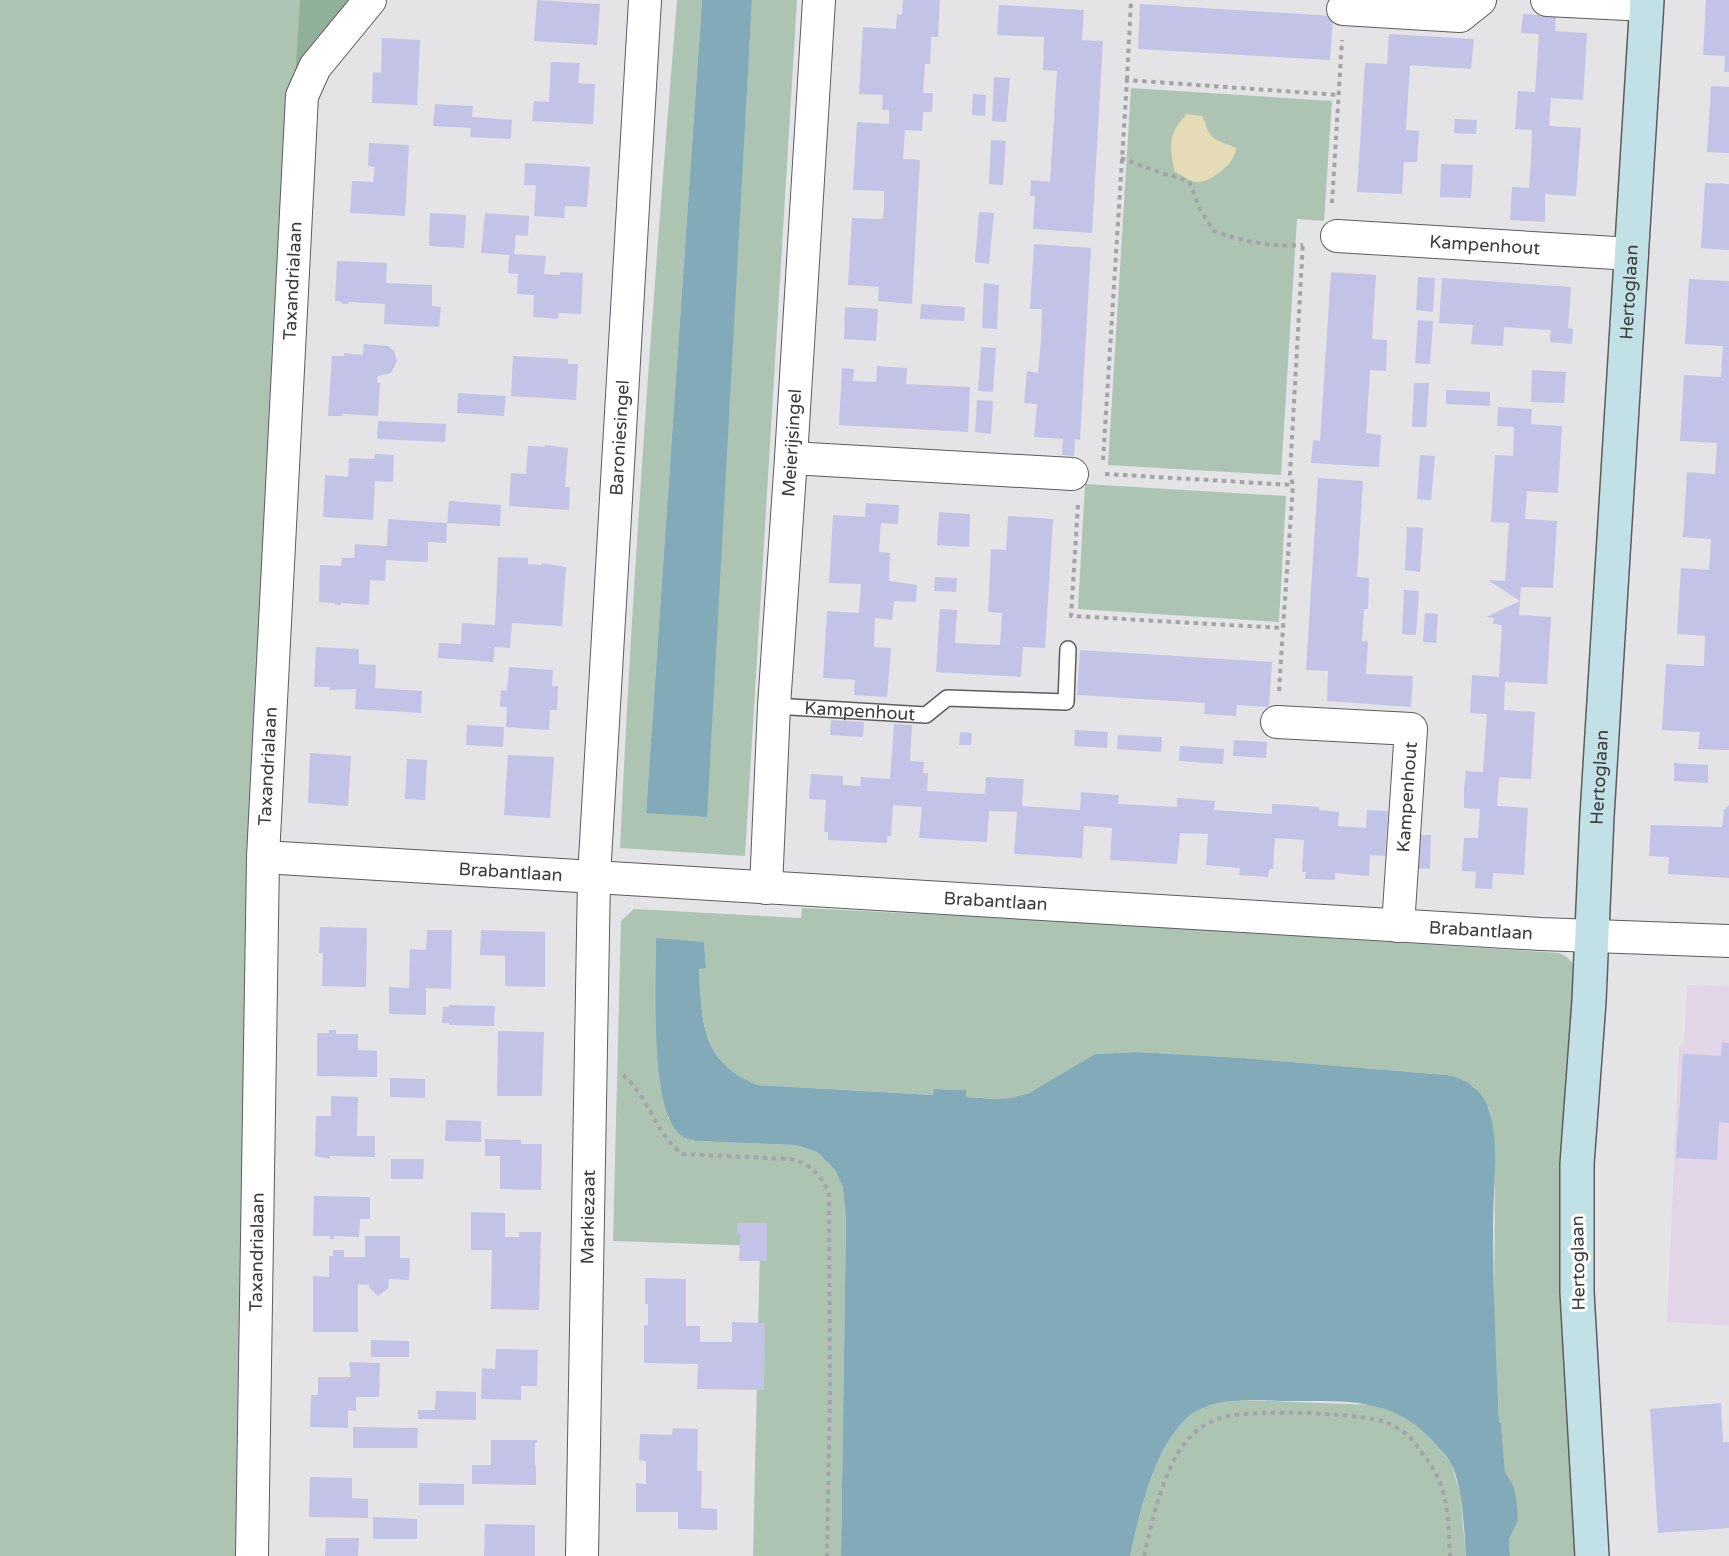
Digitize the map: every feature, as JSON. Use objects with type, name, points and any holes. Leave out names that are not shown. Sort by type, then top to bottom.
[{"type":"street","name":"Taxandrialaan","points":[[252,1556],[263,857],[302,96],[315,67],[370,0]]},
{"type":"street","name":"Baroniesingel","points":[[594,877],[645,0]]},
{"type":"street","name":"Meierijsingel","points":[[766,888],[774,706],[819,0]]},
{"type":"street","points":[[1343,9],[1460,16],[1480,0]]},
{"type":"street","points":[[1547,0],[1647,2]]},
{"type":"street","name":"Hertoglaan","points":[[1592,1556],[1577,1292],[1577,1164],[1647,2]]},
{"type":"street","name":"Kampenhout","points":[[1335,224],[1632,254]]},
{"type":"street","points":[[791,458],[1084,482]]},
{"type":"street","name":"Kampenhout","points":[[1277,722],[1411,729],[1398,926]]},
{"type":"street","name":"Brabantlaan","points":[[263,857],[1398,926],[1729,941]]},
{"type":"street","name":"Markiezaat","points":[[582,1556],[594,877]]},
{"type":"lane","name":"Kampenhout","points":[[774,706],[926,715],[946,698],[1066,702],[1068,649]]},
{"type":"path","points":[[1102,462],[1131,0]]},
{"type":"path","points":[[1335,224],[1343,9]]},
{"type":"path","points":[[1127,80],[1339,95]]},
{"type":"path","points":[[1121,158],[1146,168],[1183,177],[1190,183],[1200,209],[1214,231],[1244,242],[1277,247],[1303,245]]},
{"type":"path","points":[[1277,722],[1293,485],[1290,474],[1304,234]]},
{"type":"path","points":[[1283,628],[1071,616],[1084,482],[1293,485]]},
{"type":"path","points":[[590,1070],[619,1072],[631,1082],[671,1146],[682,1154],[790,1159],[800,1161],[812,1168],[824,1181],[829,1193],[831,1214],[827,1556]]},
{"type":"path","points":[[1144,1556],[1169,1469],[1192,1435],[1206,1424],[1221,1417],[1261,1413],[1364,1418],[1388,1423],[1409,1436],[1436,1469],[1445,1495],[1450,1556]]},
{"type":"shaded area","points":[[1687,985],[1729,986],[1729,1326],[1667,1322],[1679,1046],[1684,1045]]},
{"type":"green space","points":[[0,0],[300,0],[240,1556],[0,1556]]},
{"type":"green space","points":[[300,0],[352,0],[295,81]]},
{"type":"green space","points":[[677,0],[702,0],[646,812],[706,817],[752,0],[797,0],[745,856],[620,848],[645,424]]},
{"type":"green space","points":[[1131,88],[1332,101],[1324,221],[1297,219],[1281,475],[1108,465]]},
{"type":"green space","points":[[1085,484],[1286,496],[1279,622],[1078,609]]},
{"type":"green space","points":[[802,908],[1050,920],[1559,953],[1568,958],[1576,971],[1577,1556],[1510,1556],[1509,1539],[1518,1521],[1514,1487],[1505,1473],[1501,1423],[1499,1422],[1494,1323],[1495,1154],[1489,1108],[1474,1087],[1446,1075],[1243,1058],[1137,1052],[1095,1054],[1029,1093],[1011,1098],[966,1097],[965,1090],[934,1089],[934,1095],[757,1085],[724,1064],[714,1051],[708,1037],[701,1005],[699,968],[706,968],[704,942],[668,1118],[682,1136],[695,1141],[796,1145],[817,1152],[835,1170],[844,1188],[846,1218],[841,1556],[753,1556],[760,1246],[613,1241],[621,921],[634,909],[801,918]]},
{"type":"green space","points":[[1237,1400],[1375,1405],[1401,1414],[1423,1430],[1451,1463],[1460,1493],[1466,1556],[1130,1556],[1140,1513],[1156,1466],[1167,1444],[1181,1425],[1197,1410],[1217,1402]]},
{"type":"sand","points":[[1187,114],[1202,116],[1212,137],[1236,148],[1228,165],[1210,179],[1192,181],[1175,172],[1171,148],[1173,134]]},
{"type":"water","points":[[702,0],[752,0],[707,817],[646,813]]},
{"type":"water","points":[[656,938],[704,942],[706,968],[699,969],[701,1006],[708,1038],[714,1052],[724,1064],[757,1085],[933,1095],[934,1089],[966,1090],[966,1097],[1011,1098],[1029,1093],[1095,1054],[1137,1052],[1243,1058],[1446,1075],[1472,1086],[1478,1091],[1489,1110],[1494,1138],[1493,1223],[1499,1422],[1501,1423],[1505,1472],[1514,1487],[1518,1521],[1509,1539],[1510,1556],[1466,1556],[1458,1482],[1449,1460],[1420,1429],[1402,1417],[1365,1404],[1256,1400],[1231,1401],[1207,1406],[1186,1419],[1175,1432],[1165,1447],[1149,1483],[1130,1556],[841,1556],[846,1218],[843,1187],[835,1170],[817,1152],[796,1145],[695,1141],[683,1137],[671,1123],[659,1074]]},
{"type":"building","points":[[537,0],[600,4],[597,45],[534,41]]},
{"type":"building","points":[[903,0],[940,0],[938,37],[931,37],[930,64],[925,64],[923,93],[933,93],[932,112],[923,112],[922,131],[905,130],[903,159],[920,160],[912,304],[878,301],[879,287],[848,285],[852,218],[883,219],[884,206],[884,191],[853,190],[857,122],[889,124],[889,110],[882,110],[883,95],[859,94],[863,27],[896,29],[897,14],[902,15]]},
{"type":"building","points":[[1706,0],[1729,0],[1729,72],[1724,72],[1725,56],[1703,55]]},
{"type":"building","points":[[1140,4],[1333,16],[1330,60],[1138,49]]},
{"type":"building","points":[[999,5],[1084,10],[1082,40],[1103,41],[1092,233],[1033,229],[1035,196],[1030,196],[1031,180],[1050,182],[1057,71],[1043,70],[1044,37],[997,35]]},
{"type":"building","points":[[1523,14],[1556,16],[1555,31],[1587,33],[1583,100],[1551,98],[1549,126],[1581,128],[1576,196],[1545,194],[1545,222],[1510,220],[1512,187],[1529,188],[1532,130],[1515,129],[1518,91],[1535,92],[1539,34],[1521,33]]},
{"type":"building","points":[[1389,34],[1474,39],[1471,69],[1410,65],[1406,130],[1419,131],[1417,162],[1404,162],[1402,194],[1357,192],[1365,63],[1387,64]]},
{"type":"building","points":[[382,38],[420,40],[417,105],[372,103],[373,72],[381,73]]},
{"type":"building","points":[[551,62],[580,63],[578,83],[595,84],[593,124],[532,121],[534,101],[549,102]]},
{"type":"building","points":[[994,77],[1010,78],[1006,122],[992,121]]},
{"type":"building","points":[[1711,86],[1729,87],[1729,153],[1707,152]]},
{"type":"building","points":[[973,94],[986,95],[985,116],[972,115]]},
{"type":"building","points":[[435,104],[473,106],[472,117],[512,120],[511,139],[470,137],[471,128],[433,126]]},
{"type":"building","points":[[1455,119],[1477,120],[1476,134],[1454,133]]},
{"type":"building","points":[[991,140],[1006,141],[1003,185],[989,184]]},
{"type":"building","points":[[369,143],[409,145],[405,216],[350,213],[352,181],[373,182],[375,167],[368,166]]},
{"type":"building","points":[[525,163],[590,167],[587,207],[565,206],[564,218],[534,216],[536,185],[524,185]]},
{"type":"building","points":[[1441,164],[1473,165],[1471,198],[1440,197]]},
{"type":"building","points":[[1705,183],[1729,184],[1729,250],[1701,248]]},
{"type":"building","points":[[979,212],[994,213],[989,264],[975,262]]},
{"type":"building","points":[[430,213],[466,215],[464,248],[429,246]]},
{"type":"building","points":[[485,213],[529,216],[528,236],[516,235],[514,254],[546,256],[544,274],[583,273],[581,314],[559,313],[558,319],[533,317],[534,295],[517,294],[518,274],[508,273],[509,255],[481,253]]},
{"type":"building","points":[[1034,244],[1091,248],[1080,440],[1075,439],[1074,456],[1062,455],[1063,439],[1034,437],[1037,404],[1024,403],[1027,371],[1038,373],[1041,341],[1042,309],[1030,309]]},
{"type":"building","points":[[337,261],[387,263],[386,283],[432,285],[432,306],[441,307],[439,327],[384,324],[385,304],[349,302],[342,304],[342,302],[335,301]]},
{"type":"building","points":[[1331,272],[1376,275],[1372,339],[1387,340],[1386,371],[1370,370],[1366,433],[1381,435],[1379,467],[1311,463],[1313,440],[1320,441]]},
{"type":"building","points":[[1418,277],[1435,278],[1433,312],[1416,310]]},
{"type":"building","points":[[1442,278],[1571,287],[1568,328],[1573,329],[1572,344],[1550,342],[1551,330],[1504,327],[1503,346],[1471,344],[1473,325],[1439,323]]},
{"type":"building","points":[[1689,279],[1729,281],[1729,750],[1698,749],[1700,732],[1662,730],[1666,664],[1704,666],[1705,636],[1677,634],[1681,568],[1709,570],[1711,539],[1683,537],[1687,472],[1715,474],[1717,443],[1680,441],[1684,375],[1721,377],[1723,346],[1685,344]]},
{"type":"building","points":[[984,283],[999,285],[997,329],[982,328]]},
{"type":"building","points":[[921,304],[965,307],[964,321],[920,319]]},
{"type":"building","points":[[845,307],[878,309],[876,341],[844,339]]},
{"type":"building","points":[[1418,320],[1433,321],[1430,364],[1415,363]]},
{"type":"building","points":[[364,344],[388,346],[394,351],[397,361],[391,373],[378,376],[377,382],[380,383],[378,416],[342,414],[342,416],[328,416],[332,356],[344,356],[344,353],[363,355]]},
{"type":"building","points":[[981,347],[996,348],[993,392],[978,391]]},
{"type":"building","points":[[513,356],[568,359],[568,364],[578,364],[576,400],[511,396]]},
{"type":"building","points":[[877,366],[907,368],[906,384],[970,387],[968,432],[839,425],[842,368],[854,369],[853,381],[876,382]]},
{"type":"building","points":[[1532,370],[1566,372],[1564,403],[1531,402]]},
{"type":"building","points":[[1414,383],[1429,383],[1426,427],[1412,427]]},
{"type":"building","points":[[1446,390],[1490,392],[1490,406],[1446,404]]},
{"type":"building","points":[[458,393],[506,396],[504,416],[457,413]]},
{"type":"building","points":[[977,400],[993,401],[991,434],[975,432]]},
{"type":"building","points":[[1498,407],[1532,409],[1531,424],[1562,426],[1558,493],[1527,491],[1525,519],[1557,521],[1553,588],[1521,587],[1520,601],[1488,580],[1505,581],[1509,523],[1491,522],[1495,455],[1513,456],[1514,427],[1497,426]]},
{"type":"building","points":[[378,421],[446,424],[445,442],[377,439]]},
{"type":"building","points":[[545,445],[568,448],[565,487],[570,487],[569,510],[509,506],[511,473],[526,474],[528,446],[545,447]]},
{"type":"building","points":[[375,454],[394,455],[393,482],[375,481],[373,520],[323,517],[325,475],[348,477],[349,458],[374,459]]},
{"type":"building","points":[[1420,455],[1435,456],[1431,500],[1417,499]]},
{"type":"building","points":[[1318,478],[1363,481],[1357,577],[1369,578],[1368,609],[1364,609],[1362,641],[1368,641],[1366,674],[1413,676],[1411,707],[1327,701],[1328,671],[1306,670]]},
{"type":"building","points":[[449,501],[501,505],[500,526],[447,523]]},
{"type":"building","points":[[866,503],[899,505],[898,524],[881,523],[879,552],[890,553],[889,581],[917,585],[916,602],[894,601],[892,620],[875,618],[874,647],[891,648],[887,697],[854,695],[855,680],[823,678],[827,611],[859,613],[861,584],[829,583],[833,515],[865,517]]},
{"type":"building","points":[[939,512],[970,514],[969,547],[937,545]]},
{"type":"building","points":[[1008,516],[1053,519],[1045,648],[1023,647],[1021,677],[936,672],[940,609],[957,610],[955,643],[1000,645],[1002,613],[988,612],[991,549],[1006,550]]},
{"type":"building","points":[[388,519],[447,523],[446,543],[428,542],[428,561],[386,560],[385,581],[370,580],[369,605],[341,603],[341,605],[335,605],[335,603],[319,602],[320,565],[341,566],[342,558],[354,558],[355,544],[387,546]]},
{"type":"building","points":[[1407,527],[1423,528],[1420,572],[1405,570]]},
{"type":"building","points":[[498,557],[528,558],[528,564],[541,565],[542,563],[566,567],[562,626],[512,623],[510,648],[495,647],[493,662],[438,658],[439,643],[461,644],[462,623],[495,625]]},
{"type":"building","points":[[935,577],[957,578],[956,592],[934,591]]},
{"type":"building","points":[[1404,590],[1419,591],[1416,635],[1402,634]]},
{"type":"building","points":[[1520,601],[1519,615],[1551,617],[1547,684],[1505,682],[1504,710],[1535,712],[1531,779],[1499,777],[1497,806],[1528,808],[1524,875],[1493,873],[1492,889],[1475,888],[1476,872],[1462,871],[1464,838],[1478,838],[1480,809],[1464,808],[1464,789],[1466,771],[1483,772],[1487,714],[1470,713],[1472,675],[1499,677],[1502,625],[1493,624],[1494,618],[1486,617]]},
{"type":"building","points":[[1425,613],[1438,614],[1436,643],[1423,642]]},
{"type":"building","points":[[316,647],[359,649],[359,664],[376,665],[375,688],[422,691],[421,713],[355,709],[356,689],[329,690],[330,687],[314,687]]},
{"type":"building","points":[[1080,650],[1272,662],[1269,707],[1237,705],[1236,716],[1204,714],[1205,703],[1077,695]]},
{"type":"building","points":[[509,667],[553,670],[552,686],[558,686],[557,710],[550,710],[549,730],[506,727],[507,707],[500,707],[501,690],[507,691]]},
{"type":"building","points":[[831,720],[864,722],[863,737],[830,735]]},
{"type":"building","points":[[894,724],[912,725],[910,761],[924,762],[923,773],[928,773],[927,791],[985,794],[986,777],[1024,779],[1022,806],[1080,810],[1081,792],[1119,795],[1118,804],[1177,807],[1177,798],[1215,801],[1214,810],[1272,814],[1272,804],[1292,805],[1319,807],[1319,810],[1339,812],[1338,826],[1366,828],[1367,810],[1388,811],[1385,856],[1370,855],[1369,876],[1335,873],[1335,880],[1305,879],[1306,872],[1302,872],[1304,840],[1275,838],[1273,869],[1269,869],[1268,877],[1239,875],[1240,868],[1206,865],[1208,834],[1180,833],[1177,864],[1110,860],[1112,828],[1084,826],[1082,858],[1014,854],[1017,812],[989,811],[987,842],[919,838],[922,807],[893,805],[891,836],[887,836],[887,843],[828,840],[828,832],[824,832],[826,800],[809,799],[811,774],[843,776],[843,785],[860,786],[861,777],[890,779]]},
{"type":"building","points":[[467,725],[504,727],[503,747],[466,745]]},
{"type":"building","points":[[1075,730],[1108,732],[1107,748],[1074,746]]},
{"type":"building","points":[[960,732],[972,733],[971,745],[959,745]]},
{"type":"building","points":[[1118,735],[1162,737],[1161,752],[1117,749]]},
{"type":"building","points":[[1234,740],[1267,742],[1266,758],[1233,756]]},
{"type":"building","points":[[1180,746],[1224,749],[1223,764],[1179,761]]},
{"type":"building","points":[[310,753],[351,756],[348,806],[308,803]]},
{"type":"building","points":[[508,755],[554,757],[550,818],[504,815]]},
{"type":"building","points":[[407,759],[427,760],[425,800],[405,799]]},
{"type":"building","points":[[1674,763],[1708,765],[1708,783],[1674,781]]},
{"type":"building","points":[[1729,805],[1729,878],[1668,874],[1669,857],[1649,856],[1651,825],[1722,827],[1724,810]]},
{"type":"building","points":[[1416,835],[1431,835],[1430,869],[1415,868]]},
{"type":"building","points":[[320,927],[367,928],[366,987],[322,986],[323,953],[319,953]]},
{"type":"building","points":[[427,930],[452,930],[451,989],[426,988],[426,1015],[389,1014],[389,987],[409,988],[410,949],[426,950]]},
{"type":"building","points":[[481,930],[545,932],[545,987],[505,986],[505,956],[480,955]]},
{"type":"building","points":[[449,1005],[495,1006],[494,1026],[442,1023],[443,1007],[449,1007]]},
{"type":"building","points":[[329,1030],[336,1030],[336,1034],[358,1034],[358,1050],[377,1051],[377,1077],[317,1076],[317,1033],[329,1033]]},
{"type":"building","points":[[498,1031],[544,1032],[542,1096],[497,1096]]},
{"type":"building","points":[[1722,1042],[1729,1043],[1729,1123],[1719,1122],[1717,1160],[1676,1158],[1683,1054],[1721,1056]]},
{"type":"building","points":[[390,1078],[425,1079],[425,1098],[390,1097]]},
{"type":"building","points":[[331,1096],[358,1097],[357,1136],[375,1136],[375,1157],[330,1156],[330,1159],[315,1156],[316,1116],[331,1116]]},
{"type":"building","points":[[446,1120],[481,1121],[481,1142],[445,1141]]},
{"type":"building","points":[[485,1139],[521,1140],[521,1144],[542,1144],[541,1190],[500,1189],[500,1156],[485,1156]]},
{"type":"building","points":[[391,1159],[424,1159],[423,1179],[391,1179]]},
{"type":"building","points":[[314,1196],[370,1197],[370,1219],[360,1219],[359,1237],[334,1236],[334,1239],[330,1239],[330,1236],[313,1236]]},
{"type":"building","points":[[471,1212],[505,1213],[505,1237],[519,1237],[519,1232],[541,1232],[539,1310],[491,1309],[492,1250],[471,1250]]},
{"type":"building","points":[[737,1223],[767,1223],[767,1261],[739,1261],[740,1235],[737,1235]]},
{"type":"building","points":[[365,1236],[400,1236],[400,1258],[410,1258],[409,1280],[389,1279],[388,1288],[378,1296],[369,1285],[358,1284],[358,1332],[313,1332],[313,1276],[329,1277],[329,1256],[333,1256],[333,1250],[344,1250],[344,1257],[365,1257]]},
{"type":"building","points":[[645,1278],[686,1279],[686,1326],[700,1326],[700,1342],[732,1342],[732,1322],[765,1323],[764,1390],[697,1389],[698,1364],[644,1363],[644,1325],[648,1325]]},
{"type":"building","points":[[371,1340],[409,1341],[409,1357],[371,1357]]},
{"type":"building","points":[[496,1349],[538,1350],[537,1386],[521,1386],[521,1400],[481,1399],[482,1368],[495,1369]]},
{"type":"building","points":[[349,1362],[380,1363],[379,1397],[356,1397],[356,1411],[348,1410],[348,1428],[310,1427],[311,1395],[318,1395],[318,1377],[351,1377]]},
{"type":"building","points":[[436,1391],[476,1392],[476,1420],[418,1419],[418,1410],[435,1410]]},
{"type":"building","points":[[1721,1403],[1723,1442],[1729,1442],[1729,1528],[1658,1533],[1650,1409]]},
{"type":"building","points":[[353,1427],[418,1428],[417,1448],[353,1448]]},
{"type":"building","points":[[673,1428],[698,1429],[697,1471],[702,1471],[701,1508],[717,1509],[717,1530],[678,1529],[678,1512],[636,1512],[636,1483],[646,1484],[646,1461],[639,1460],[640,1434],[672,1435]]},
{"type":"building","points":[[491,1440],[537,1440],[535,1443],[536,1485],[472,1484],[472,1465],[491,1465]]},
{"type":"building","points":[[310,1477],[352,1478],[352,1498],[368,1499],[368,1518],[309,1517]]},
{"type":"building","points":[[419,1483],[464,1484],[464,1505],[419,1505]]},
{"type":"building","points":[[373,1517],[417,1519],[417,1539],[373,1539]]},
{"type":"building","points":[[485,1524],[535,1525],[535,1556],[484,1556]]},
{"type":"building","points":[[326,1538],[359,1538],[358,1556],[325,1556]]}]
